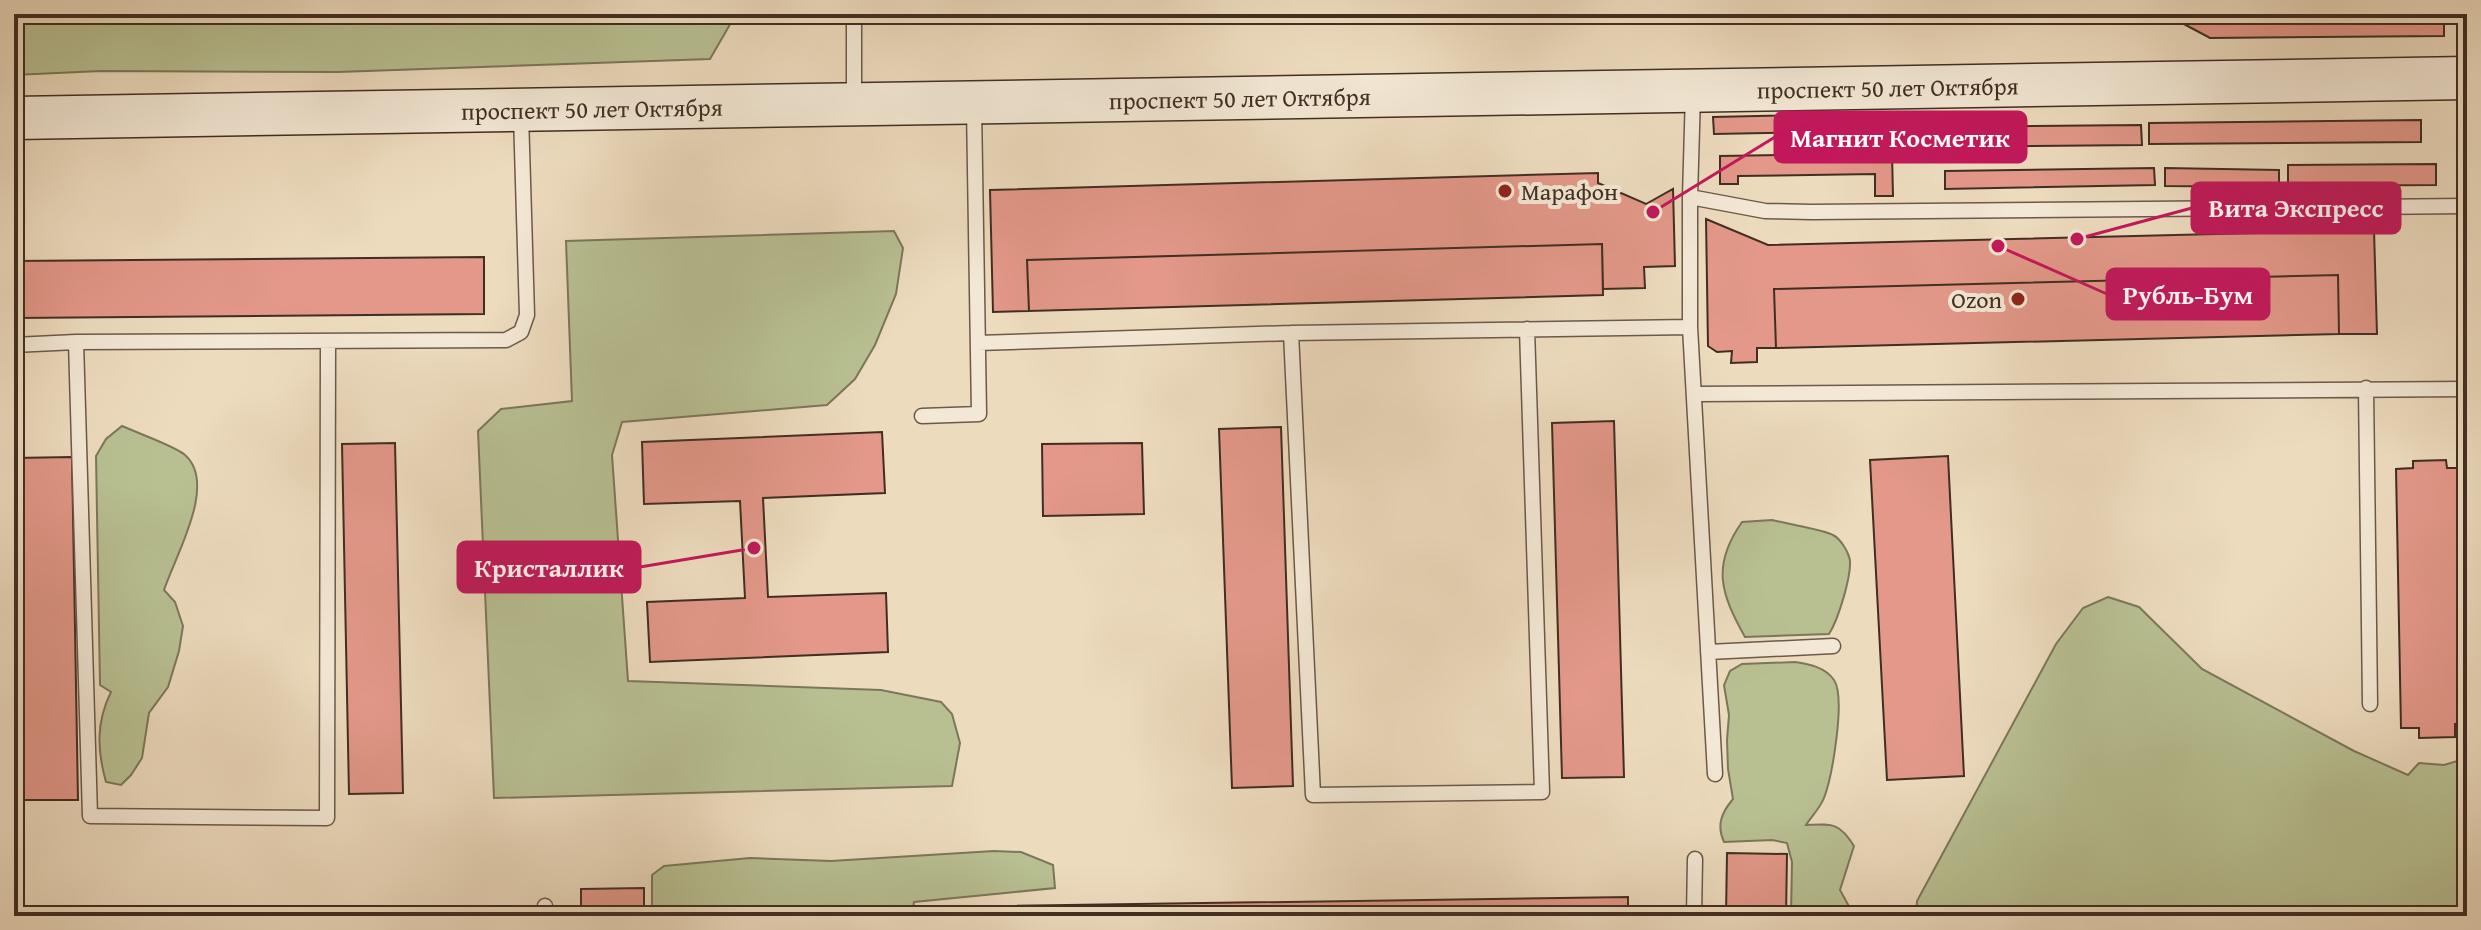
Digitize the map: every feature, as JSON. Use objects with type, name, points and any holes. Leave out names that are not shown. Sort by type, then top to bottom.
[{"type":"street","name":"проспект 50 лет Октября","points":[[14,118],[2467,78]]},
{"type":"lane","points":[[854,14],[854,105]]},
{"type":"lane","points":[[1693,92],[1690,327],[1715,774]]},
{"type":"lane","points":[[922,416],[979,414],[974,103]]},
{"type":"lane","points":[[14,345],[506,340],[521,332],[527,315],[521,111]]},
{"type":"lane","points":[[1690,197],[1765,211],[1812,212],[2467,206]]},
{"type":"lane","points":[[978,343],[1291,333],[1690,327]]},
{"type":"lane","points":[[1291,333],[1313,795],[1542,792],[1527,329]]},
{"type":"lane","points":[[76,342],[90,816],[327,818],[328,342]]},
{"type":"lane","points":[[2366,388],[2370,704]]},
{"type":"lane","points":[[1695,394],[2467,389]]},
{"type":"lane","points":[[1708,652],[1833,646]]},
{"type":"lane","points":[[1694,916],[1695,859]]},
{"type":"green space","points":[[14,14],[736,14],[710,59],[338,72],[101,71],[14,75]]},
{"type":"green space","points":[[894,231],[903,248],[896,294],[875,345],[855,379],[827,405],[622,422],[612,455],[628,681],[881,690],[941,702],[952,714],[960,743],[952,786],[494,798],[478,431],[501,409],[572,401],[566,241]]},
{"type":"green space","points":[[122,426],[185,455],[194,468],[197,484],[191,521],[164,590],[175,602],[183,626],[179,651],[168,687],[149,713],[142,758],[121,785],[106,782],[100,747],[100,725],[111,692],[100,685],[96,456],[106,439]]},
{"type":"green space","points":[[1772,520],[1829,533],[1846,550],[1850,561],[1848,578],[1829,634],[1745,637],[1737,622],[1725,593],[1723,566],[1726,552],[1742,522]]},
{"type":"green space","points":[[2108,597],[2139,607],[2202,669],[2354,751],[2408,775],[2419,763],[2444,765],[2467,758],[2467,916],[1916,916],[1917,901],[2056,644],[2083,608]]},
{"type":"green space","points":[[1795,662],[1826,672],[1837,689],[1838,720],[1831,773],[1822,802],[1806,825],[1834,826],[1844,832],[1854,846],[1840,890],[1858,916],[1791,916],[1792,862],[1787,843],[1772,840],[1724,842],[1720,830],[1721,819],[1733,799],[1728,769],[1729,715],[1724,685],[1730,671],[1742,664]]},
{"type":"green space","points":[[1021,852],[1053,865],[1055,888],[914,902],[912,916],[652,916],[652,875],[664,866],[750,858],[831,861]]},
{"type":"building","points":[[2165,14],[2444,14],[2444,36],[2210,38]]},
{"type":"building","points":[[1884,113],[1885,131],[1714,134],[1713,117]]},
{"type":"building","points":[[2421,120],[2421,142],[2149,144],[2149,123]]},
{"type":"building","points":[[2141,125],[2142,145],[1940,147],[1940,127]]},
{"type":"building","points":[[1892,153],[1893,196],[1875,196],[1875,174],[1738,176],[1738,184],[1720,184],[1720,156]]},
{"type":"building","points":[[2436,164],[2436,185],[2288,186],[2288,165]]},
{"type":"building","points":[[2154,168],[2155,185],[1945,189],[1945,171]]},
{"type":"building","points":[[2165,168],[2279,170],[2279,187],[2165,186]]},
{"type":"building","points":[[1598,173],[1598,183],[1646,204],[1673,189],[1675,266],[1644,267],[1645,288],[1603,289],[1602,244],[1027,260],[1029,311],[993,312],[990,190]]},
{"type":"building","points":[[1706,219],[1768,245],[2374,230],[2377,334],[2339,334],[2338,275],[1774,289],[1776,348],[1757,348],[1757,362],[1731,363],[1732,351],[1717,352],[1708,346]]},
{"type":"building","points":[[1602,244],[1603,295],[1029,311],[1027,260]]},
{"type":"building","points":[[484,257],[484,314],[14,318],[14,261]]},
{"type":"building","points":[[2338,275],[2339,334],[1776,348],[1774,289]]},
{"type":"building","points":[[1614,421],[1624,777],[1562,778],[1552,423]]},
{"type":"building","points":[[1281,427],[1293,786],[1232,788],[1219,429]]},
{"type":"building","points":[[882,432],[885,493],[763,498],[768,597],[886,593],[888,652],[650,662],[647,602],[745,598],[740,501],[644,504],[642,442]]},
{"type":"building","points":[[395,443],[403,793],[349,794],[342,444]]},
{"type":"building","points":[[1142,443],[1144,514],[1043,516],[1042,444]]},
{"type":"building","points":[[1948,456],[1964,776],[1887,780],[1870,460]]},
{"type":"building","points":[[72,457],[78,800],[14,800],[14,458]]},
{"type":"building","points":[[2446,460],[2447,468],[2467,468],[2467,724],[2455,724],[2455,737],[2419,738],[2419,728],[2401,728],[2396,469],[2413,468],[2413,461]]},
{"type":"building","points":[[1727,853],[1787,854],[1786,916],[1726,916]]},
{"type":"building","points":[[644,888],[644,916],[581,916],[581,889]]},
{"type":"building","points":[[1628,897],[1628,916],[930,916],[930,907]]},
{"type":"place","name":"Марафон","points":[[1505,191]]},
{"type":"place","name":"Магнит Косметик","points":[[1653,212]]},
{"type":"place","name":"Вита Экспресс","points":[[2077,239]]},
{"type":"place","name":"Рубль-Бум","points":[[1998,246]]},
{"type":"place","name":"Ozon","points":[[2018,299]]},
{"type":"place","name":"Кристаллик","points":[[754,548]]}]
